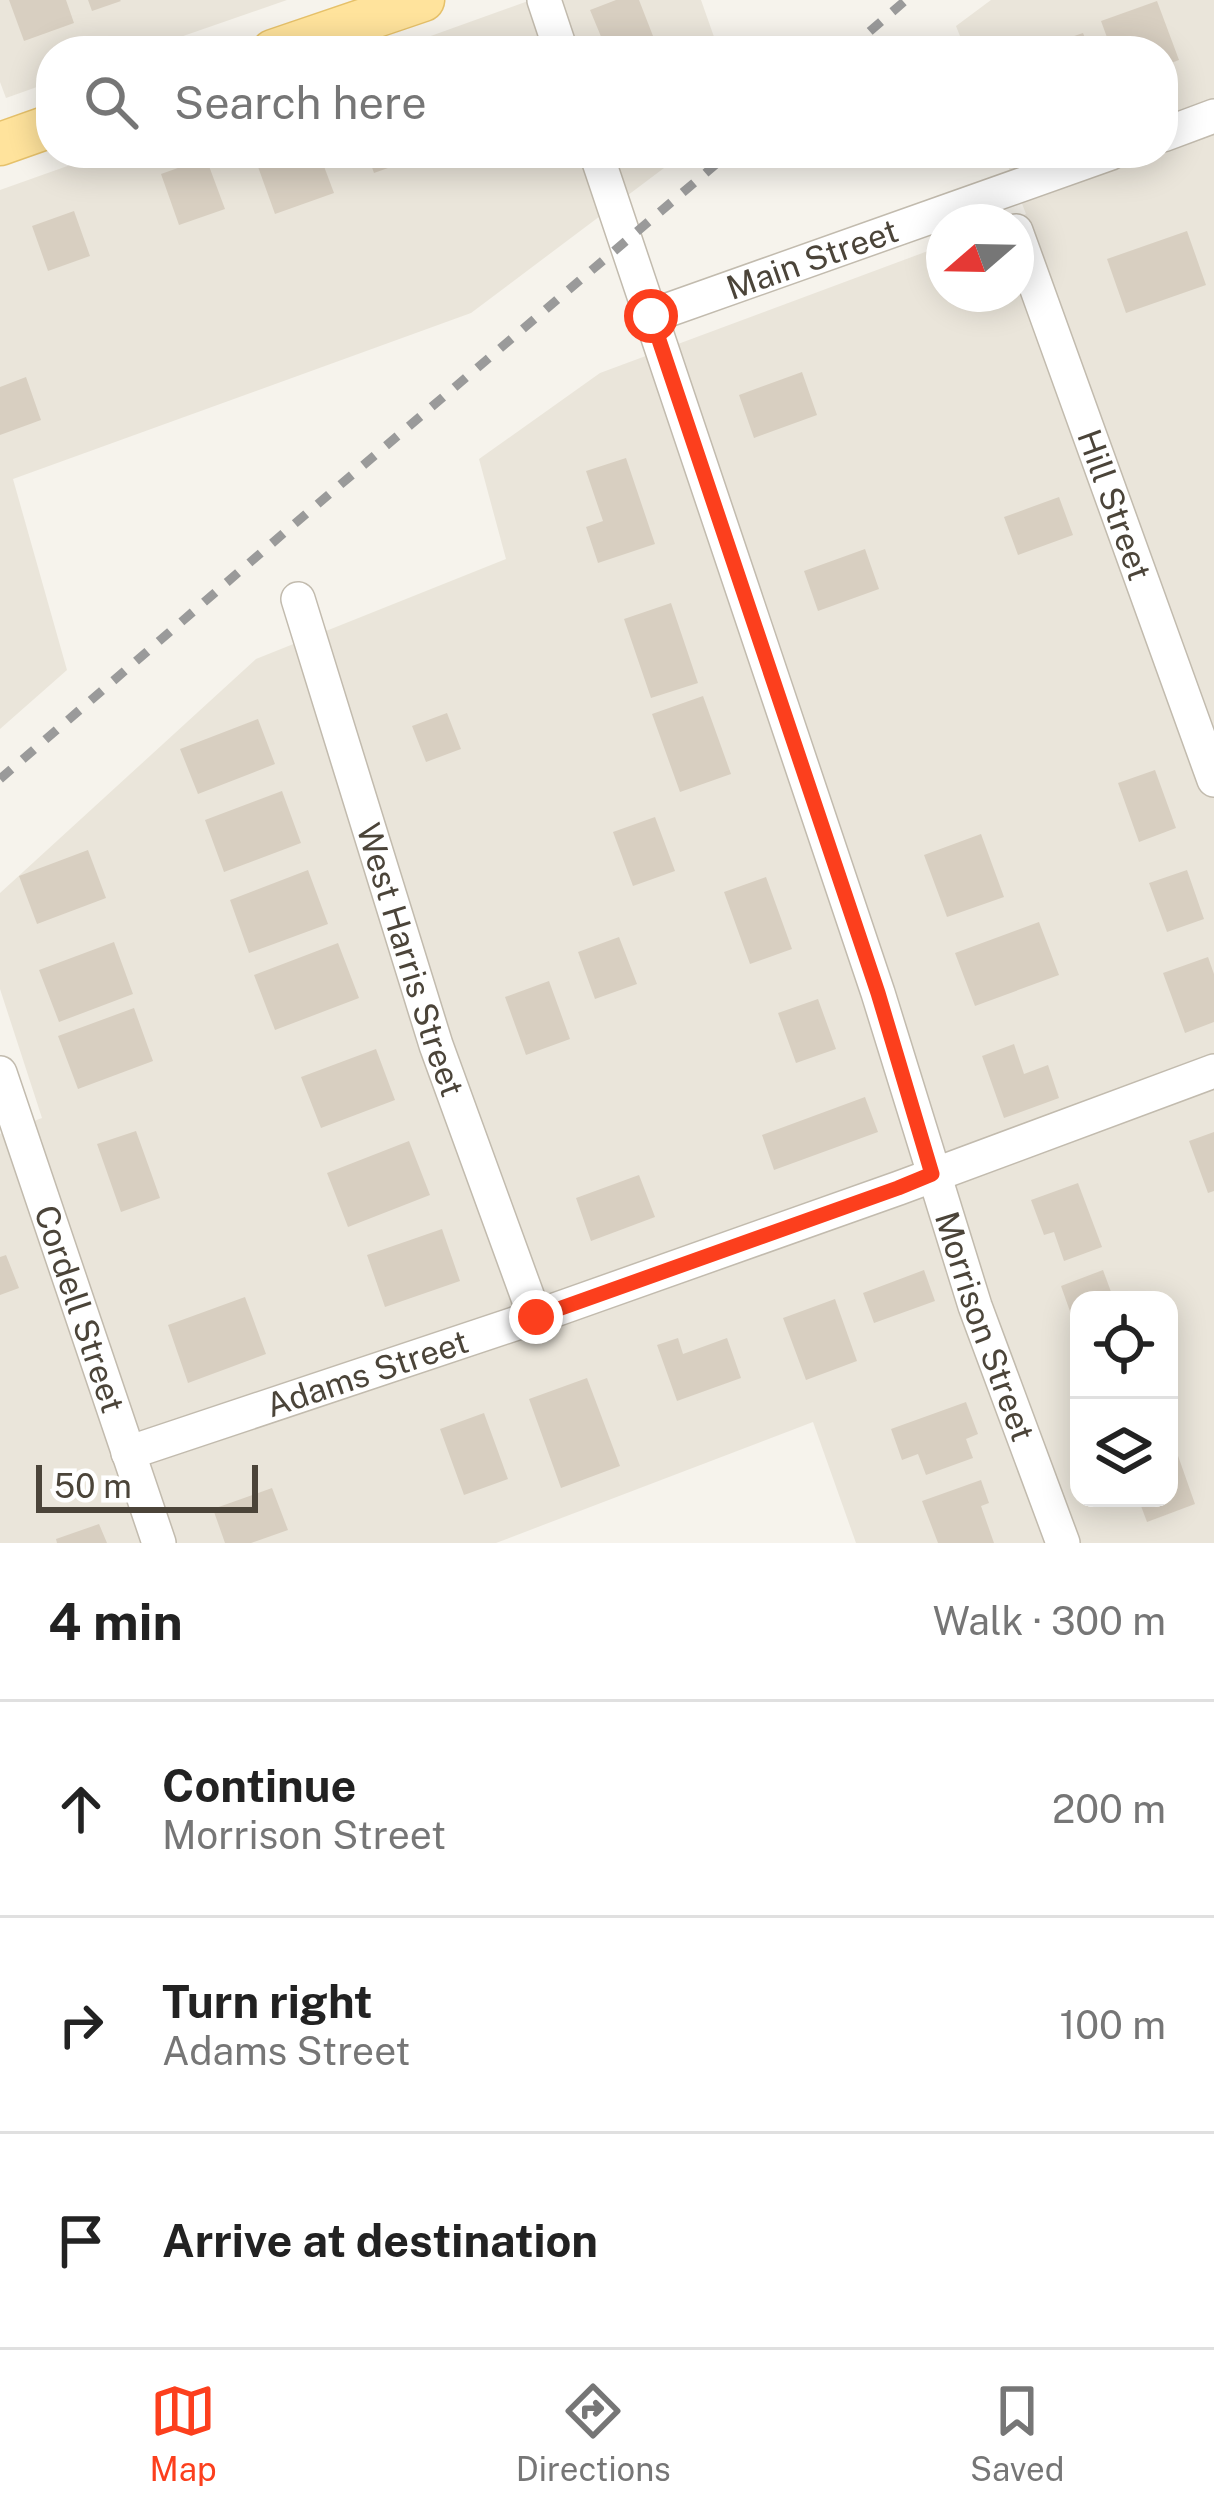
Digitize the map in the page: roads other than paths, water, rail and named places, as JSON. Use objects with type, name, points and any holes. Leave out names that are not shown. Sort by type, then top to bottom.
[{"type":"main road","points":[[317,36],[423,0]]},
{"type":"main road","points":[[0,144],[36,131]]},
{"type":"street","points":[[544,0],[556,36]]},
{"type":"street","points":[[1178,129],[1214,116]]},
{"type":"street","name":"Morrison Street","points":[[601,168],[878,993],[975,1306],[1063,1543]]},
{"type":"street","name":"Main Street","points":[[1013,204],[1082,168]]},
{"type":"street","name":"Main Street","points":[[651,316],[926,232]]},
{"type":"street","name":"Hill Street","points":[[1034,281],[1214,780]]},
{"type":"street","name":"West Harris Street","points":[[298,599],[436,1045],[536,1317]]},
{"type":"street","name":"Adams Street","points":[[128,1453],[536,1317],[1214,1071]]},
{"type":"street","name":"Cordell Street","points":[[0,1073],[159,1543]]},
{"type":"railway","points":[[864,36],[906,0]]},
{"type":"railway","points":[[0,779],[711,168]]}]
